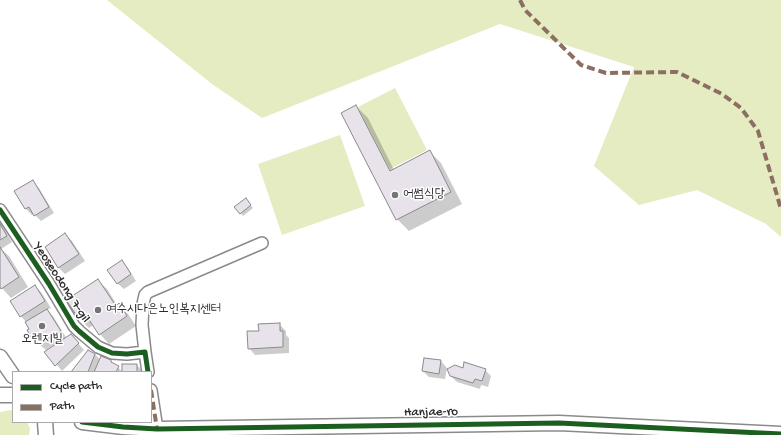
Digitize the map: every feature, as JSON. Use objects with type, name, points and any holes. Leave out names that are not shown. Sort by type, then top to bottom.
[{"type":"street","name":"Yeoseodong 7-gil","points":[[0,210],[79,331],[98,347],[112,352],[127,354],[145,352]]},
{"type":"street","points":[[148,371],[142,314],[143,299],[148,292],[262,243]]},
{"type":"street","points":[[0,357],[12,375]]},
{"type":"street","points":[[0,395],[12,395]]},
{"type":"street","points":[[152,396],[157,428]]},
{"type":"street","name":"Hanjae-ro","points":[[90,423],[123,427],[157,428],[551,422],[781,434]]},
{"type":"street","points":[[45,423],[46,435]]},
{"type":"green space","points":[[107,0],[781,0],[781,237],[766,224],[697,190],[639,205],[594,166],[634,67],[500,24],[262,118],[212,84]]},
{"type":"green space","points":[[395,88],[427,150],[390,169],[358,107]]},
{"type":"green space","points":[[340,135],[365,206],[282,235],[258,164]]},
{"type":"green space","points":[[12,410],[12,423],[27,423],[30,429],[29,435],[0,435],[0,412]]},
{"type":"building","points":[[356,105],[390,171],[430,150],[451,192],[396,220],[341,113]]},
{"type":"building","points":[[33,180],[49,207],[34,216],[29,207],[25,209],[14,191]]},
{"type":"building","points":[[246,198],[251,205],[240,214],[234,207]]},
{"type":"building","points":[[0,224],[7,236],[0,240]]},
{"type":"building","points":[[65,233],[79,254],[58,268],[45,247]]},
{"type":"building","points":[[0,247],[19,277],[1,289],[0,287]]},
{"type":"building","points":[[122,260],[131,274],[117,284],[107,270]]},
{"type":"building","name":"여수시다은노인복지센터","points":[[98,279],[116,306],[119,303],[127,316],[99,335],[86,315],[79,319],[66,300]]},
{"type":"building","points":[[35,285],[45,301],[20,317],[10,301]]},
{"type":"building","name":"오렌지빌","points":[[47,309],[61,331],[39,344],[34,337],[32,339],[25,322]]},
{"type":"building","points":[[280,323],[280,331],[283,331],[283,347],[248,349],[247,331],[259,331],[258,324]]},
{"type":"building","points":[[71,334],[79,343],[55,366],[44,352]]},
{"type":"building","points":[[88,350],[95,354],[88,371],[72,371]]},
{"type":"building","points":[[101,356],[111,360],[111,362],[119,366],[116,371],[94,371]]},
{"type":"building","points":[[424,358],[441,360],[439,374],[422,371]]},
{"type":"building","points":[[464,362],[486,369],[482,381],[475,379],[473,383],[450,376],[447,369],[455,365],[463,368]]},
{"type":"building","points":[[122,364],[137,364],[137,371],[122,371]]},
{"type":"marked path","points":[[520,0],[525,10],[581,65],[606,73],[677,72],[722,94],[741,108],[758,131],[781,209]]},
{"type":"marked path","points":[[152,396],[157,429]]},
{"type":"cycle path","points":[[0,210],[49,284],[74,326],[98,347],[112,353],[127,354],[145,352],[148,371]]},
{"type":"cycle path","points":[[90,423],[157,429],[559,423],[781,434]]},
{"type":"place","name":"어썸식당","points":[[395,195]]},
{"type":"place","name":"여수시다은노인복지센터","points":[[98,310]]},
{"type":"place","name":"오렌지빌","points":[[42,326]]}]
